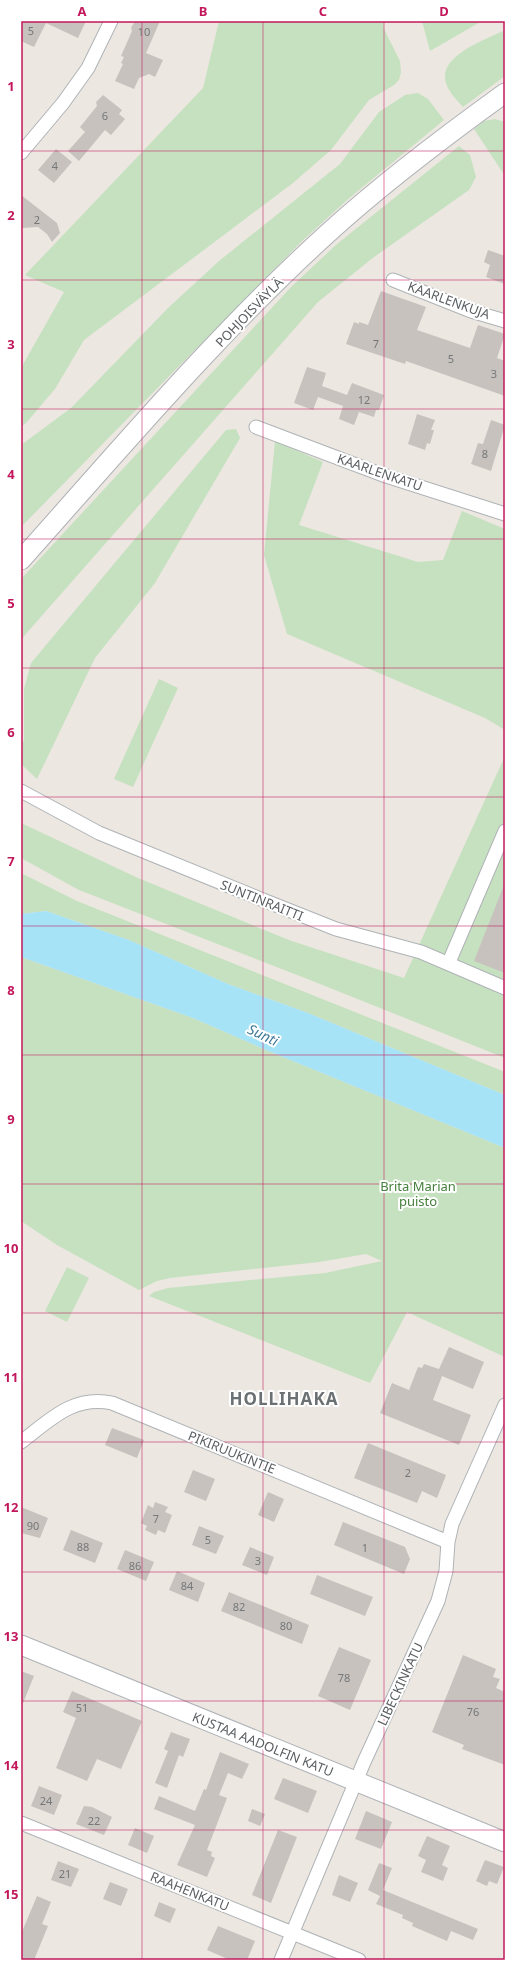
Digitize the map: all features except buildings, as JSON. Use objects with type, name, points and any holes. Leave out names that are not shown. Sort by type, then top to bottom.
[{"type":"main road","name":"POHJOISVÄYLÄ","points":[[21,560],[263,295],[328,233],[454,130],[505,92]]},
{"type":"main road","name":"KUSTAA AADOLFIN KATU","points":[[21,1645],[505,1842]]},
{"type":"street","points":[[21,153],[62,103],[88,68],[111,21]]},
{"type":"street","name":"KAARLENKUJA","points":[[393,280],[470,311],[505,321]]},
{"type":"street","name":"KAARLENKATU","points":[[256,427],[383,475],[505,514]]},
{"type":"street","name":"SUNTINRAITTI","points":[[23,790],[99,833],[329,927],[421,952],[448,962],[505,988]]},
{"type":"street","points":[[448,962],[505,832]]},
{"type":"street","name":"PIKIRUUKINTIE","points":[[21,1442],[74,1405],[92,1401],[112,1403],[448,1542]]},
{"type":"street","name":"LIBECKINKATU","points":[[281,1960],[356,1782],[438,1601],[446,1571],[448,1542],[452,1524],[505,1405]]},
{"type":"street","name":"RAAHENKATU","points":[[21,1823],[359,1960]]},
{"type":"green space","points":[[219,21],[383,21],[384,29],[400,61],[401,72],[399,80],[394,85],[369,100],[331,150],[293,183],[84,340],[55,389],[21,427],[21,368],[64,292],[25,275],[203,88]]},
{"type":"green space","points":[[422,21],[482,21],[430,51]]},
{"type":"green space","points":[[505,30],[505,76],[463,107],[447,86],[445,78],[446,69],[458,55],[468,48]]},
{"type":"green space","points":[[418,93],[428,99],[444,120],[347,200],[300,243],[21,527],[21,445],[71,408],[168,308],[219,261],[340,164],[379,112],[405,95]]},
{"type":"green space","points":[[495,119],[505,122],[505,176],[474,129],[484,121]]},
{"type":"green space","points":[[459,146],[470,155],[476,177],[469,190],[374,257],[318,302],[24,636],[21,642],[21,579],[292,286],[337,244]]},
{"type":"green space","points":[[236,429],[240,438],[155,583],[95,658],[37,779],[21,764],[21,748],[24,740],[24,689],[31,663],[226,430]]},
{"type":"green space","points":[[275,441],[323,462],[299,525],[418,562],[443,560],[462,511],[505,529],[505,730],[485,718],[287,634],[264,555]]},
{"type":"green space","points":[[159,679],[178,688],[133,787],[114,779]]},
{"type":"green space","points":[[505,756],[505,1058],[79,890],[21,858],[21,823],[138,878],[289,940],[404,978]]},
{"type":"green space","points":[[21,873],[77,901],[505,1072],[505,1095],[308,1013],[228,984],[129,940],[46,911],[21,914]]},
{"type":"green space","name":"Brita Marian puisto","points":[[21,957],[193,1018],[266,1050],[505,1148],[505,1357],[407,1312],[370,1383],[149,1296],[154,1292],[168,1288],[325,1273],[382,1261],[366,1254],[319,1262],[170,1278],[157,1281],[139,1290],[57,1245],[21,1221]]},
{"type":"green space","points":[[67,1267],[89,1278],[67,1322],[45,1311]]},
{"type":"water","name":"Sunti","points":[[46,911],[129,940],[228,984],[308,1013],[505,1095],[505,1148],[266,1050],[193,1018],[21,957],[21,914]]},
{"type":"district","name":"HOLLIHAKA","points":[[284,1399]]}]
